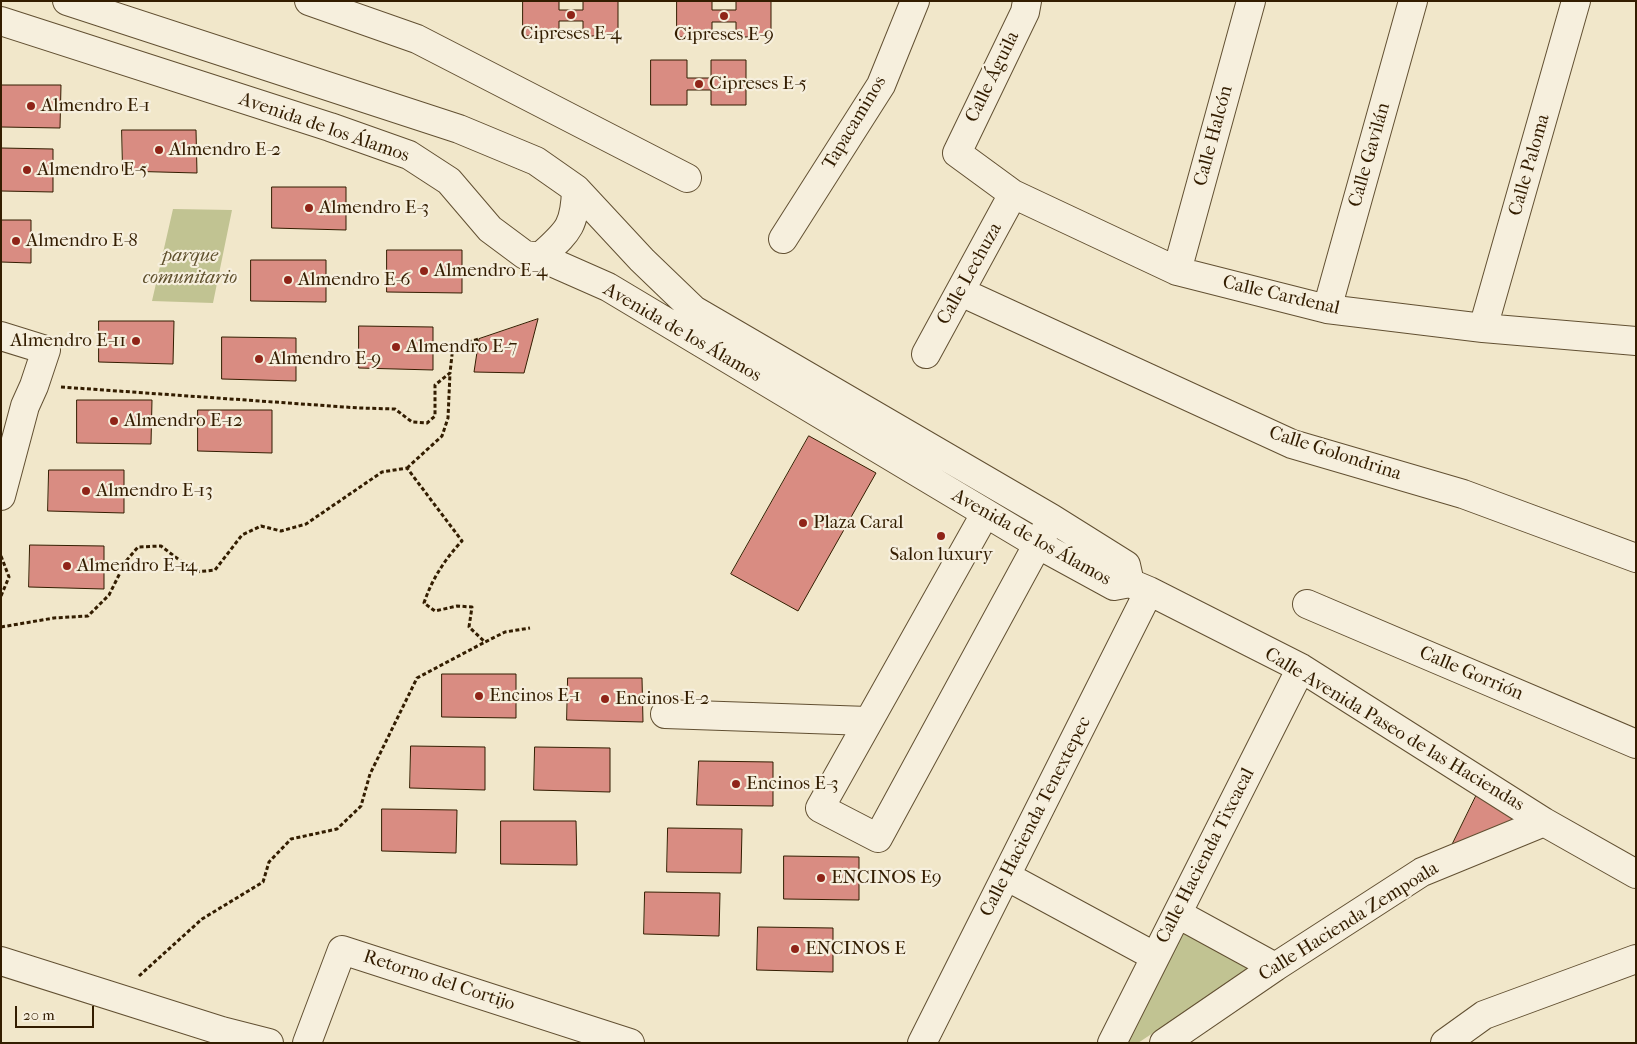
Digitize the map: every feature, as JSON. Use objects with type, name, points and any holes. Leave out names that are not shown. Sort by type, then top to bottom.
[{"type":"street","name":"Avenida de los Álamos","points":[[67,1],[460,129],[536,161],[576,190],[642,260],[694,310],[1051,518],[1126,565],[1140,587]]},
{"type":"street","points":[[309,1],[417,38],[687,178]]},
{"type":"street","name":"Tapacaminos","points":[[783,239],[881,85],[915,1]]},
{"type":"street","name":"Calle Águila","points":[[957,153],[1025,12],[1027,1]]},
{"type":"street","name":"Calle Halcón","points":[[1176,271],[1251,1]]},
{"type":"street","name":"Calle Gavilán","points":[[1327,309],[1413,1]]},
{"type":"street","name":"Calle Paloma","points":[[1484,328],[1576,1]]},
{"type":"street","name":"Avenida de los Álamos","points":[[1,21],[330,127],[409,155],[449,181],[490,229],[525,255],[540,256],[608,287],[985,514],[1114,586],[1140,587]]},
{"type":"street","name":"Calle Cardenal","points":[[957,153],[1013,194],[1176,271],[1327,309],[1484,328],[1636,341]]},
{"type":"street","points":[[540,256],[571,226],[576,208],[576,190]]},
{"type":"street","name":"Calle Lechuza","points":[[926,354],[1013,194]]},
{"type":"street","name":"Calle Golondrina","points":[[961,292],[1292,444],[1463,494],[1636,558]]},
{"type":"street","points":[[1,336],[46,350],[25,406],[4,479]]},
{"type":"street","points":[[985,514],[820,808],[878,838],[1039,545],[1051,518]]},
{"type":"street","name":"Calle Avenida Paseo de las Haciendas","points":[[1140,587],[1301,668],[1544,822],[1636,874]]},
{"type":"street","name":"Calle Hacienda Tenextepec","points":[[922,1043],[1006,876],[1140,587]]},
{"type":"street","name":"Calle Gorrión","points":[[1307,604],[1636,744]]},
{"type":"street","name":"Calle Hacienda Tixcacal","points":[[1112,1043],[1154,956],[1178,914],[1301,668]]},
{"type":"street","points":[[665,714],[868,721]]},
{"type":"street","name":"Calle Hacienda Zempoala","points":[[1164,1043],[1275,967],[1422,872],[1544,822]]},
{"type":"street","points":[[1006,876],[1154,956]]},
{"type":"street","points":[[1178,914],[1275,967]]},
{"type":"street","name":"Retorno del Cortijo","points":[[307,1043],[342,950],[630,1043]]},
{"type":"street","points":[[1445,1043],[1484,1015],[1636,959]]},
{"type":"street","points":[[1,961],[115,998],[219,1037],[270,1043]]},
{"type":"path","points":[[1,627],[54,618],[88,616],[109,595],[126,561],[138,547],[161,546],[195,572],[215,570],[242,535],[261,526],[281,531],[306,524],[382,472],[407,468],[442,436],[448,418],[453,346],[479,339]]},
{"type":"path","points":[[34,386],[395,409],[412,422],[427,423],[435,416],[435,385],[450,373]]},
{"type":"path","points":[[407,468],[462,541],[449,554],[430,586],[424,603],[435,611],[457,606],[472,607],[469,627],[485,642]]},
{"type":"path","points":[[1,556],[9,577],[1,596]]},
{"type":"path","points":[[115,998],[202,919],[263,882],[268,862],[291,839],[337,828],[361,806],[370,774],[417,678],[505,632],[530,628]]},
{"type":"green space","name":"parque comunitario","points":[[173,209],[232,210],[213,303],[152,301]]},
{"type":"green space","points":[[1181,931],[1250,968],[1138,1043],[1125,1043]]},
{"type":"building","name":"Cipreses E-4","points":[[523,1],[559,1],[559,10],[583,10],[583,1],[618,1],[618,36],[583,36],[583,21],[559,21],[559,36],[523,36]]},
{"type":"building","name":"Cipreses E-9","points":[[677,1],[712,1],[712,10],[736,10],[736,1],[771,1],[771,37],[736,37],[736,22],[712,22],[712,37],[677,37]]},
{"type":"building","name":"Cipreses E-5","points":[[651,60],[687,60],[687,78],[711,78],[711,60],[746,60],[746,105],[711,105],[711,90],[687,90],[687,105],[651,105]]},
{"type":"building","name":"Almendro E-1","points":[[1,85],[61,85],[60,128],[1,127]]},
{"type":"building","name":"Almendro E-2","points":[[122,130],[196,130],[197,173],[123,171]]},
{"type":"building","name":"Almendro E-5","points":[[1,148],[53,149],[53,192],[1,191]]},
{"type":"building","name":"Almendro E-3","points":[[272,187],[346,187],[346,230],[272,228]]},
{"type":"building","name":"Almendro E-8","points":[[1,220],[31,220],[31,263],[1,262]]},
{"type":"building","name":"Almendro E-4","points":[[387,250],[462,250],[462,293],[387,292]]},
{"type":"building","name":"Almendro E-6","points":[[251,260],[326,260],[326,302],[251,301]]},
{"type":"building","points":[[538,319],[524,373],[474,372],[479,339]]},
{"type":"building","name":"Almendro E-11","points":[[99,321],[174,321],[173,364],[99,362]]},
{"type":"building","name":"Almendro E-7","points":[[359,326],[433,327],[433,370],[359,368]]},
{"type":"building","name":"Almendro E-9","points":[[222,337],[296,338],[296,381],[222,379]]},
{"type":"building","name":"Almendro E-12","points":[[77,400],[152,400],[151,444],[77,443]]},
{"type":"building","points":[[198,410],[272,410],[272,453],[198,451]]},
{"type":"building","name":"Plaza Caral","points":[[809,436],[876,473],[798,611],[731,574]]},
{"type":"building","name":"Almendro E-13","points":[[49,470],[124,470],[124,513],[48,511]]},
{"type":"building","name":"Almendro E-14","points":[[30,545],[104,546],[104,589],[29,587]]},
{"type":"building","name":"Encinos E-1","points":[[442,674],[516,674],[516,718],[442,717]]},
{"type":"building","name":"Encinos E-2","points":[[568,678],[642,678],[643,722],[567,720]]},
{"type":"building","points":[[411,746],[485,747],[485,790],[410,788]]},
{"type":"building","points":[[535,747],[610,748],[610,792],[534,790]]},
{"type":"building","name":"Encinos E-3","points":[[699,761],[773,762],[773,806],[697,805]]},
{"type":"building","points":[[1482,784],[1528,818],[1452,845]]},
{"type":"building","points":[[382,809],[457,810],[456,853],[382,851]]},
{"type":"building","points":[[501,821],[576,821],[577,865],[501,864]]},
{"type":"building","points":[[668,828],[742,829],[741,873],[667,872]]},
{"type":"building","name":"ENCINOS E9","points":[[784,856],[859,857],[859,900],[784,899]]},
{"type":"building","points":[[645,892],[720,893],[719,936],[644,934]]},
{"type":"building","name":"ENCINOS E","points":[[758,927],[833,928],[833,972],[757,970]]},
{"type":"place","name":"Cipreses E-4","points":[[571,15]]},
{"type":"place","name":"Cipreses E-9","points":[[724,16]]},
{"type":"place","name":"Cipreses E-5","points":[[699,84]]},
{"type":"place","name":"Almendro E-1","points":[[31,106]]},
{"type":"place","name":"Almendro E-2","points":[[159,150]]},
{"type":"place","name":"Almendro E-5","points":[[27,170]]},
{"type":"place","name":"Almendro E-3","points":[[309,208]]},
{"type":"place","name":"Almendro E-8","points":[[16,241]]},
{"type":"place","name":"Almendro E-4","points":[[424,271]]},
{"type":"place","name":"Almendro E-6","points":[[288,280]]},
{"type":"place","name":"Almendro E-11","points":[[136,341]]},
{"type":"place","name":"Almendro E-7","points":[[396,347]]},
{"type":"place","name":"Almendro E-9","points":[[259,359]]},
{"type":"place","name":"Almendro E-12","points":[[114,421]]},
{"type":"place","name":"Almendro E-13","points":[[86,491]]},
{"type":"place","name":"Plaza Caral","points":[[803,523]]},
{"type":"place","name":"Salon luxury","points":[[941,536]]},
{"type":"place","name":"Almendro E-14","points":[[67,566]]},
{"type":"place","name":"Encinos E-1","points":[[479,696]]},
{"type":"place","name":"Encinos E-2","points":[[605,699]]},
{"type":"place","name":"Encinos E-3","points":[[736,784]]},
{"type":"place","name":"ENCINOS E9","points":[[821,878]]},
{"type":"place","name":"ENCINOS E","points":[[795,949]]}]
